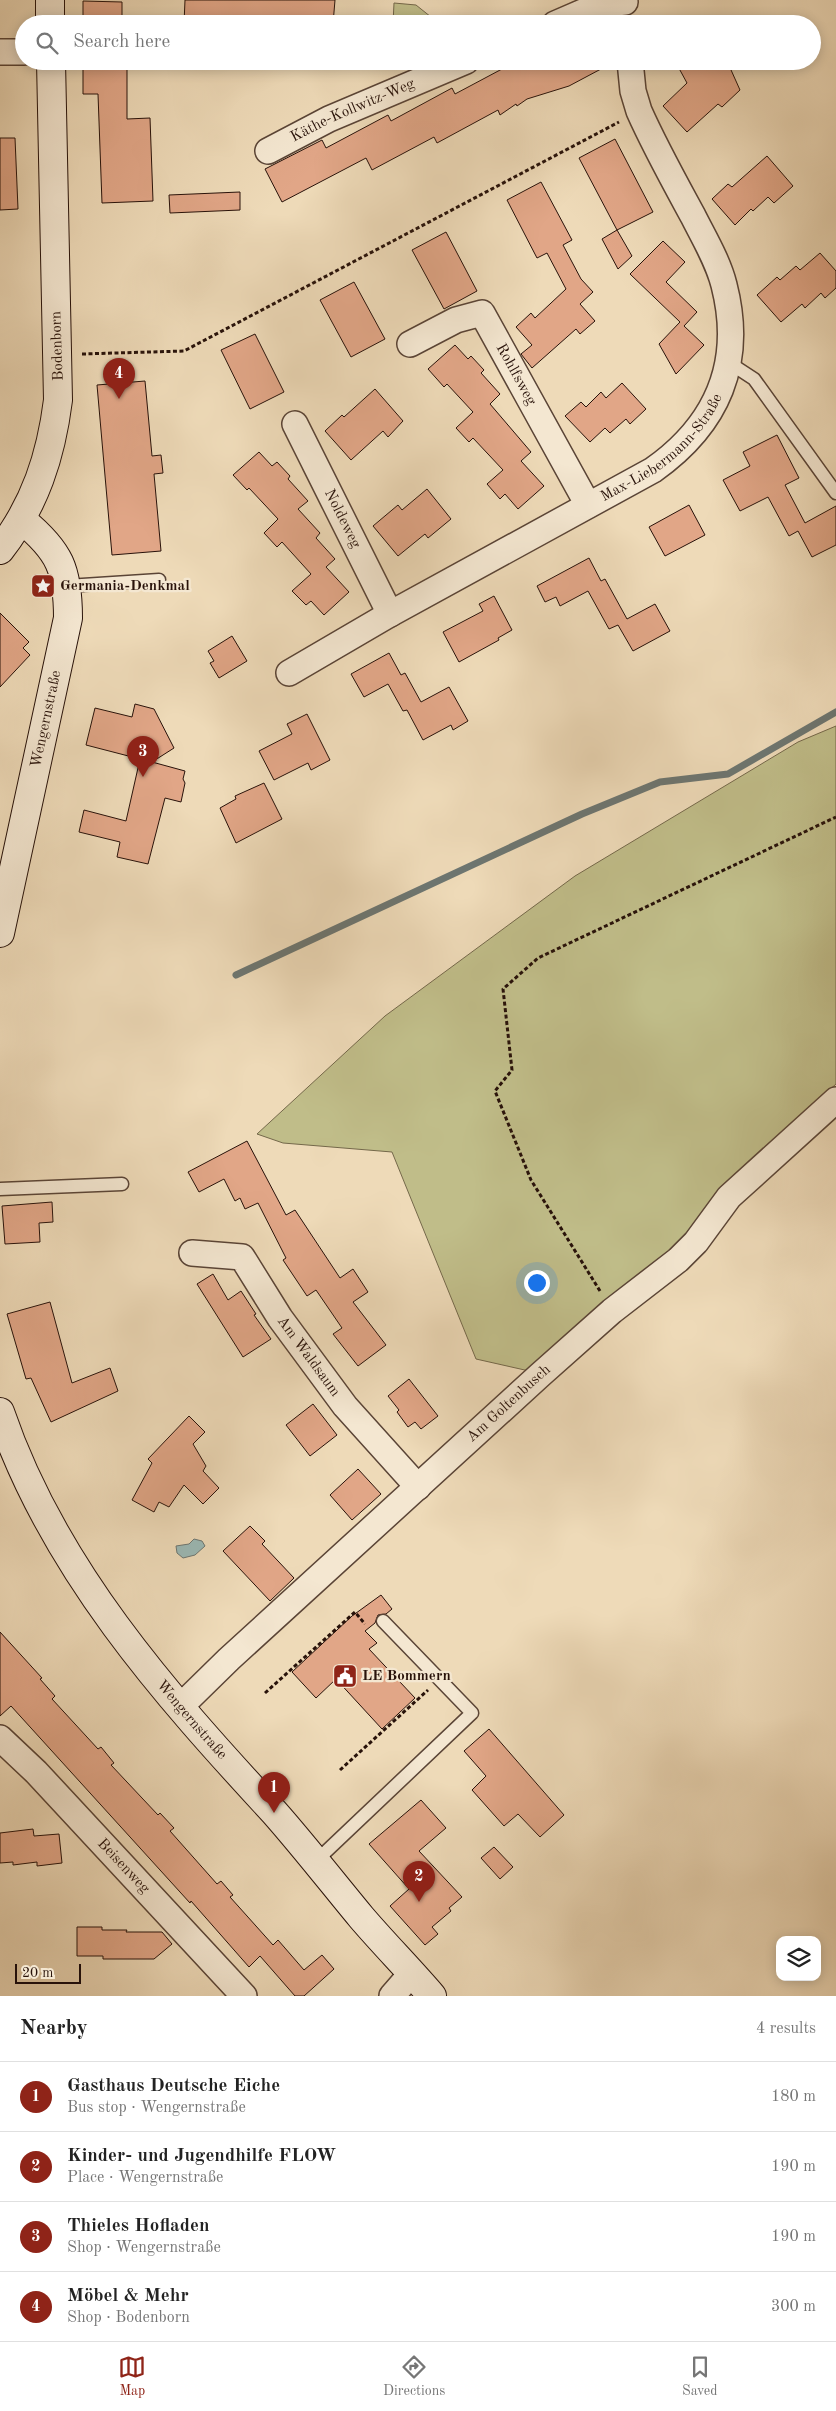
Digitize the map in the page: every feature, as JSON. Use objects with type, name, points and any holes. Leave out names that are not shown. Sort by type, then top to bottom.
[{"type":"main road","points":[[50,0],[50,15]]},
{"type":"main road","name":"Bodenborn","points":[[0,550],[22,520],[42,476],[50,450],[58,400],[59,355],[55,269],[51,70]]},
{"type":"main road","name":"Wengernstraße","points":[[0,933],[65,641],[68,618],[67,586],[63,570],[54,552],[40,535],[22,520]]},
{"type":"main road","name":"Wengernstraße","points":[[0,1412],[26,1480],[66,1552],[110,1620],[181,1706],[432,1996]]},
{"type":"street","points":[[576,15],[599,5],[626,8]]},
{"type":"street","points":[[0,52],[15,52]]},
{"type":"street","name":"Käthe-Kollwitz-Weg","points":[[268,151],[329,119],[445,70]]},
{"type":"street","name":"Max-Liebermann-Straße","points":[[289,673],[390,614],[653,470],[685,444],[707,419],[715,405],[726,375],[728,362],[730,334],[724,284],[710,250],[638,111],[633,91],[631,70]]},
{"type":"street","name":"Rohlfsweg","points":[[410,344],[456,320],[482,313],[588,505]]},
{"type":"street","name":"Noldeweg","points":[[295,424],[390,614]]},
{"type":"street","name":"Am Goltenbusch","points":[[181,1706],[229,1658],[540,1375],[612,1311],[678,1260],[696,1242],[729,1197],[836,1100]]},
{"type":"street","name":"Am Waldsaum","points":[[192,1253],[242,1257],[280,1318],[345,1406],[418,1487]]},
{"type":"street","name":"Beisenweg","points":[[0,1738],[36,1772],[244,1996]]},
{"type":"street","points":[[392,1996],[412,1973]]},
{"type":"lane","points":[[728,362],[754,379],[836,493]]},
{"type":"lane","points":[[67,586],[159,580]]},
{"type":"lane","points":[[0,1189],[122,1184]]},
{"type":"lane","points":[[315,1862],[472,1713],[383,1621]]},
{"type":"path","points":[[59,355],[184,351],[638,111]]},
{"type":"path","points":[[612,1311],[531,1180],[495,1092],[512,1070],[503,989],[538,958],[836,816]]},
{"type":"path","points":[[264,1693],[355,1612],[372,1631],[383,1621]]},
{"type":"path","points":[[340,1770],[440,1680]]},
{"type":"shaded area","points":[[394,3],[416,5],[428,15],[393,15]]},
{"type":"shaded area","points":[[836,726],[836,1084],[735,1177],[682,1243],[538,1373],[476,1359],[392,1152],[283,1143],[257,1134],[385,1016],[575,876],[798,742]]},
{"type":"water","points":[[194,1539],[202,1541],[205,1546],[195,1555],[183,1558],[177,1553],[176,1546],[189,1544]]},
{"type":"building","points":[[185,0],[335,0],[334,15],[184,15]]},
{"type":"building","points":[[83,1],[122,2],[122,15],[83,15]]},
{"type":"building","points":[[83,70],[127,70],[127,119],[150,118],[153,201],[102,203],[98,94],[83,94]]},
{"type":"building","points":[[500,70],[599,70],[569,86],[527,99],[500,115],[498,110],[437,143],[434,137],[372,170],[366,158],[282,202],[265,169],[322,140],[326,148],[388,115],[391,121],[452,88],[455,94]]},
{"type":"building","points":[[680,70],[731,70],[740,90],[722,107],[718,104],[687,132],[663,106],[687,83]]},
{"type":"building","points":[[0,138],[15,138],[18,209],[0,210]]},
{"type":"building","points":[[615,139],[653,212],[617,230],[579,158]]},
{"type":"building","points":[[767,156],[793,186],[774,203],[768,197],[753,211],[751,209],[735,225],[712,199],[728,184],[732,187]]},
{"type":"building","points":[[541,182],[572,240],[563,245],[581,279],[593,292],[580,304],[595,321],[580,334],[576,329],[532,368],[521,354],[532,345],[516,327],[531,313],[535,318],[566,289],[547,253],[537,258],[507,200]]},
{"type":"building","points":[[240,192],[240,210],[170,213],[169,195]]},
{"type":"building","points":[[617,230],[632,256],[618,269],[602,239]]},
{"type":"building","points":[[446,232],[477,291],[444,309],[412,250]]},
{"type":"building","points":[[663,241],[685,262],[666,282],[697,312],[684,326],[704,345],[676,374],[659,344],[680,322],[630,274]]},
{"type":"building","points":[[820,253],[836,271],[836,288],[825,298],[821,293],[805,308],[802,304],[781,322],[757,295],[777,277],[780,280],[796,266],[800,270]]},
{"type":"building","points":[[354,282],[385,339],[351,357],[320,300]]},
{"type":"building","points":[[255,334],[284,392],[250,409],[221,350]]},
{"type":"building","points":[[455,345],[468,359],[471,356],[484,370],[481,373],[500,394],[490,404],[531,452],[521,461],[544,486],[518,509],[505,494],[500,499],[487,484],[503,470],[473,438],[469,442],[456,428],[473,412],[447,384],[444,387],[428,369]]},
{"type":"building","points":[[145,381],[152,456],[161,455],[163,473],[154,474],[161,551],[112,555],[97,385]]},
{"type":"building","points":[[622,383],[646,409],[630,424],[626,419],[610,433],[605,428],[590,442],[565,416],[581,402],[586,407],[601,392],[606,398]]},
{"type":"building","points":[[375,389],[403,421],[388,437],[383,431],[351,460],[325,431],[342,415],[344,417]]},
{"type":"building","points":[[777,435],[799,478],[785,485],[805,523],[836,506],[836,545],[812,557],[798,531],[789,536],[768,497],[740,511],[723,480],[750,466],[743,452]]},
{"type":"building","points":[[259,452],[272,466],[277,462],[290,476],[288,479],[308,501],[298,509],[320,533],[316,538],[335,559],[326,567],[349,592],[324,615],[311,601],[306,605],[292,591],[311,574],[282,542],[277,547],[264,533],[278,519],[249,488],[247,490],[233,475]]},
{"type":"building","points":[[427,489],[451,519],[428,538],[425,534],[398,556],[373,526],[398,505],[402,510]]},
{"type":"building","points":[[689,505],[705,535],[665,556],[649,527]]},
{"type":"building","points":[[589,558],[601,581],[605,579],[627,619],[655,604],[670,631],[633,651],[618,625],[609,629],[588,591],[560,606],[556,597],[545,602],[537,586]]},
{"type":"building","points":[[494,596],[512,630],[498,638],[499,640],[459,662],[443,632],[483,611],[479,604]]},
{"type":"building","points":[[0,613],[29,642],[23,648],[30,655],[0,687]]},
{"type":"building","points":[[232,636],[247,661],[219,678],[210,663],[214,661],[208,651]]},
{"type":"building","points":[[389,653],[401,675],[405,673],[421,702],[449,687],[468,721],[453,730],[451,725],[423,740],[407,710],[403,711],[388,684],[364,697],[351,674]]},
{"type":"building","points":[[135,704],[154,709],[174,748],[152,762],[185,771],[183,779],[185,783],[181,802],[165,798],[148,864],[117,857],[120,842],[79,832],[84,810],[126,821],[140,759],[86,745],[95,708],[132,717]]},
{"type":"building","points":[[307,714],[330,760],[311,770],[308,763],[274,780],[259,751],[292,734],[287,724]]},
{"type":"building","points":[[264,783],[282,819],[236,843],[220,808],[236,799],[235,796]]},
{"type":"building","points":[[247,1141],[286,1215],[295,1210],[340,1278],[353,1269],[368,1292],[353,1302],[386,1345],[358,1366],[333,1334],[342,1328],[316,1290],[307,1296],[283,1260],[286,1258],[258,1203],[245,1209],[240,1198],[235,1201],[224,1179],[199,1192],[188,1172]]},
{"type":"building","points":[[52,1202],[53,1222],[39,1223],[40,1242],[5,1244],[2,1206]]},
{"type":"building","points":[[213,1274],[228,1300],[241,1291],[256,1314],[254,1315],[271,1339],[243,1357],[197,1284]]},
{"type":"building","points":[[50,1302],[72,1383],[110,1368],[118,1391],[51,1422],[31,1378],[26,1379],[7,1314]]},
{"type":"building","points":[[409,1379],[438,1416],[421,1429],[415,1422],[408,1427],[397,1412],[399,1410],[388,1396]]},
{"type":"building","points":[[313,1404],[337,1435],[310,1456],[286,1425]]},
{"type":"building","points":[[189,1416],[205,1432],[193,1444],[206,1466],[203,1471],[219,1488],[203,1504],[184,1485],[169,1507],[159,1502],[154,1512],[132,1500],[152,1463],[148,1459]]},
{"type":"building","points":[[358,1469],[381,1494],[352,1520],[330,1495]]},
{"type":"building","points":[[250,1526],[265,1541],[262,1544],[294,1578],[270,1601],[223,1551]]},
{"type":"building","name":"LE Bommern","points":[[381,1595],[392,1609],[386,1614],[378,1615],[375,1623],[365,1631],[377,1643],[369,1649],[415,1698],[382,1729],[336,1679],[316,1698],[292,1672],[352,1616]]},
{"type":"building","points":[[0,1632],[42,1678],[40,1679],[55,1696],[52,1699],[98,1749],[101,1747],[114,1763],[111,1765],[158,1815],[160,1813],[174,1828],[170,1831],[217,1884],[221,1881],[233,1895],[230,1897],[273,1945],[278,1940],[304,1970],[322,1955],[334,1969],[304,1996],[295,1996],[260,1956],[249,1967],[191,1901],[190,1903],[11,1706],[0,1716]]},
{"type":"building","points":[[489,1729],[564,1815],[540,1837],[518,1814],[504,1826],[472,1790],[486,1776],[464,1751]]},
{"type":"building","points":[[421,1800],[446,1828],[419,1851],[462,1897],[449,1908],[451,1911],[432,1927],[438,1934],[425,1945],[390,1906],[409,1889],[369,1844]]},
{"type":"building","points":[[33,1829],[34,1836],[59,1834],[62,1863],[37,1866],[37,1862],[13,1865],[13,1862],[0,1863],[0,1833]]},
{"type":"building","points":[[494,1847],[513,1867],[500,1879],[481,1858]]},
{"type":"building","points":[[77,1927],[102,1927],[102,1930],[127,1930],[126,1932],[162,1932],[172,1944],[154,1959],[103,1959],[103,1956],[77,1956]]},
{"type":"waterway","points":[[236,975],[582,814],[660,782],[728,774],[836,712]]},
{"type":"place","name":"Möbel & Mehr","points":[[119,399]]},
{"type":"place","name":"Germania-Denkmal","points":[[43,586]]},
{"type":"place","name":"Thieles Hofladen","points":[[143,777]]},
{"type":"place","name":"LE Bommern","points":[[345,1676]]},
{"type":"place","name":"Gasthaus Deutsche Eiche","points":[[274,1813]]},
{"type":"place","name":"Kinder- und Jugendhilfe FLOW","points":[[419,1902]]}]
